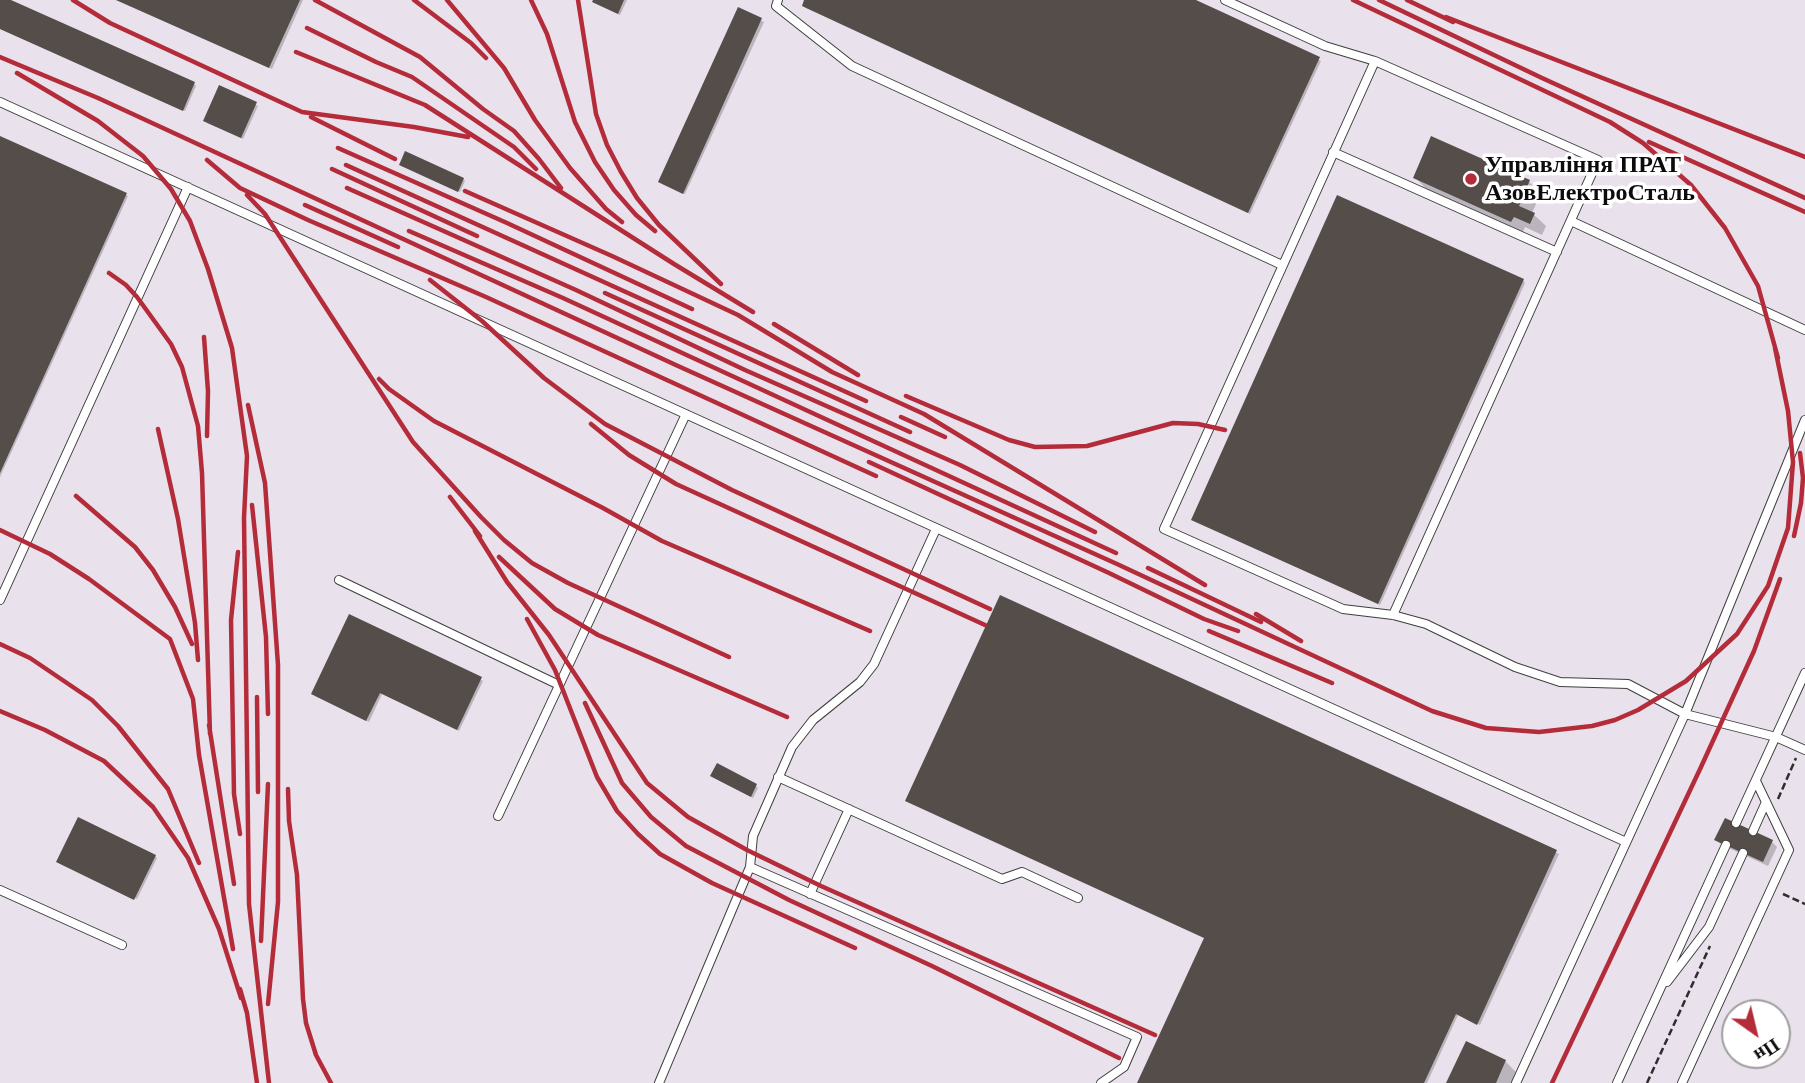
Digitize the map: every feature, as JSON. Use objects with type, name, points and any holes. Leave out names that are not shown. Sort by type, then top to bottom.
[{"type":"lane","points":[[778,0],[776,6],[852,66],[1282,265]]},
{"type":"lane","points":[[1225,0],[1325,46],[1375,61],[1598,160],[1393,615]]},
{"type":"lane","points":[[1375,61],[1164,529],[1343,609],[1393,615],[1426,624],[1515,667],[1560,682],[1628,684],[1685,713],[1776,737],[1803,749]]},
{"type":"lane","points":[[0,102],[1626,842]]},
{"type":"lane","points":[[1333,152],[1557,252]]},
{"type":"lane","points":[[0,600],[188,187]]},
{"type":"lane","points":[[1571,221],[1805,330]]},
{"type":"lane","points":[[498,816],[686,414]]},
{"type":"lane","points":[[1516,1083],[1685,713],[1805,420]]},
{"type":"lane","points":[[659,1083],[750,867],[754,836],[792,747],[813,720],[860,682],[874,664],[936,529]]},
{"type":"lane","points":[[339,580],[559,685]]},
{"type":"lane","points":[[1736,823],[1805,673]]},
{"type":"lane","points":[[778,777],[1002,879],[1022,872],[1078,898]]},
{"type":"lane","points":[[1682,1083],[1789,850],[1756,781]]},
{"type":"lane","points":[[1753,831],[1766,802]]},
{"type":"lane","points":[[810,894],[849,810]]},
{"type":"lane","points":[[1617,1083],[1726,845]]},
{"type":"lane","points":[[1658,993],[1709,927],[1743,853]]},
{"type":"lane","points":[[750,867],[1137,1037],[1124,1067],[1101,1083]]},
{"type":"lane","points":[[0,890],[122,945]]},
{"type":"path","points":[[1772,813],[1803,749]]},
{"type":"path","points":[[1771,888],[1805,904]]},
{"type":"path","points":[[1647,1083],[1711,945]]},
{"type":"shaded area","points":[[0,0],[1805,0],[1805,1083],[0,1083]]},
{"type":"building","points":[[0,0],[11,0],[195,82],[183,111],[0,29]]},
{"type":"building","points":[[116,0],[300,0],[269,68]]},
{"type":"building","points":[[624,0],[618,14],[592,2]]},
{"type":"building","points":[[804,0],[1196,0],[1320,57],[1248,213],[802,6]]},
{"type":"building","points":[[738,7],[762,18],[683,194],[658,182]]},
{"type":"building","points":[[219,85],[257,102],[241,138],[203,121]]},
{"type":"building","points":[[0,136],[127,193],[0,473]]},
{"type":"building","points":[[1431,136],[1530,180],[1519,206],[1535,213],[1530,224],[1514,217],[1511,222],[1413,178]]},
{"type":"building","points":[[405,151],[464,178],[458,192],[399,165]]},
{"type":"building","points":[[1337,195],[1524,279],[1378,604],[1191,520]]},
{"type":"building","points":[[1000,595],[1557,850],[1477,1025],[1456,1014],[1424,1083],[1137,1083],[1204,938],[905,801]]},
{"type":"building","points":[[349,614],[482,677],[457,730],[380,693],[366,721],[311,694]]},
{"type":"building","points":[[717,763],[757,784],[751,797],[710,776]]},
{"type":"building","points":[[78,817],[156,855],[134,900],[56,862]]},
{"type":"building","points":[[1725,818],[1773,840],[1763,862],[1714,840]]},
{"type":"building","points":[[1466,1041],[1506,1060],[1496,1083],[1446,1083]]},
{"type":"railway","points":[[73,0],[110,23],[302,112],[468,137]]},
{"type":"railway","points":[[315,0],[420,57],[514,131],[561,188]]},
{"type":"railway","points":[[414,0],[471,43],[486,58]]},
{"type":"railway","points":[[447,0],[504,68],[535,120],[570,168],[606,209],[622,222]]},
{"type":"railway","points":[[531,0],[547,34],[575,122],[595,162],[614,190],[636,215],[655,231]]},
{"type":"railway","points":[[578,0],[596,114],[607,145],[637,198],[659,225],[721,284]]},
{"type":"railway","points":[[1353,0],[1610,122],[1643,143],[1691,185],[1725,228],[1758,286],[1778,358]]},
{"type":"railway","points":[[1379,0],[1805,198]]},
{"type":"railway","points":[[1407,0],[1453,22]]},
{"type":"railway","points":[[1446,17],[1805,157]]},
{"type":"railway","points":[[307,28],[412,77],[514,147],[536,169]]},
{"type":"railway","points":[[296,52],[425,105],[753,312]]},
{"type":"railway","points":[[0,57],[98,98],[1432,711],[1486,728],[1539,732],[1592,726],[1615,720],[1638,710],[1686,681],[1737,634],[1768,586],[1788,528],[1793,462],[1788,411],[1775,348]]},
{"type":"railway","points":[[17,73],[98,121],[143,156],[171,189],[190,221],[232,348],[247,456],[244,518],[249,904],[269,1083]]},
{"type":"railway","points":[[311,117],[395,159]]},
{"type":"railway","points":[[1649,142],[1805,212]]},
{"type":"railway","points":[[338,148],[692,309]]},
{"type":"railway","points":[[207,160],[240,188],[486,297],[876,476]]},
{"type":"railway","points":[[346,165],[866,401]]},
{"type":"railway","points":[[332,169],[477,236]]},
{"type":"railway","points":[[347,188],[960,465],[1095,532]]},
{"type":"railway","points":[[465,191],[738,315],[832,372],[924,414],[1205,585]]},
{"type":"railway","points":[[247,195],[265,214],[413,442],[504,540],[532,563],[568,583],[729,657]]},
{"type":"railway","points":[[305,205],[398,247]]},
{"type":"railway","points":[[409,231],[563,298],[1116,553]]},
{"type":"railway","points":[[109,273],[137,297],[171,344],[182,367],[198,426],[202,473],[210,734]]},
{"type":"railway","points":[[430,280],[482,321],[544,378],[605,424],[732,490],[990,609]]},
{"type":"railway","points":[[605,293],[910,432]]},
{"type":"railway","points":[[774,324],[858,375]]},
{"type":"railway","points":[[204,337],[208,391],[207,436]]},
{"type":"railway","points":[[379,379],[434,421],[662,541],[870,631]]},
{"type":"railway","points":[[906,396],[1009,440],[1035,447],[1087,446],[1173,423],[1198,424],[1225,430]]},
{"type":"railway","points":[[248,405],[265,483],[278,665],[278,902],[268,1004]]},
{"type":"railway","points":[[901,417],[945,437]]},
{"type":"railway","points":[[591,424],[629,455],[676,484],[985,625]]},
{"type":"railway","points":[[158,429],[178,519],[195,623],[198,660]]},
{"type":"railway","points":[[1794,536],[1803,478],[1800,453]]},
{"type":"railway","points":[[869,462],[1204,619],[1238,631]]},
{"type":"railway","points":[[76,496],[135,547],[153,570],[175,607],[192,644]]},
{"type":"railway","points":[[450,497],[480,536]]},
{"type":"railway","points":[[252,505],[266,637],[268,714]]},
{"type":"railway","points":[[0,530],[50,554],[89,579],[170,639],[193,699],[199,755],[233,949]]},
{"type":"railway","points":[[475,531],[507,582],[549,635],[647,783],[688,817],[747,850],[821,886],[1155,1035]]},
{"type":"railway","points":[[238,552],[231,620],[234,794],[240,834]]},
{"type":"railway","points":[[499,557],[555,609],[598,635],[787,717]]},
{"type":"railway","points":[[1148,568],[1261,622]]},
{"type":"railway","points":[[1552,1083],[1754,651],[1780,579]]},
{"type":"railway","points":[[1256,614],[1301,641]]},
{"type":"railway","points":[[527,619],[555,670],[597,777],[617,811],[638,834],[660,854],[712,883],[855,948]]},
{"type":"railway","points":[[1209,631],[1332,683]]},
{"type":"railway","points":[[0,644],[30,658],[92,700],[118,726],[168,789],[199,863]]},
{"type":"railway","points":[[257,697],[258,792]]},
{"type":"railway","points":[[585,703],[622,783],[651,817],[686,846],[789,900],[932,966],[1119,1058]]},
{"type":"railway","points":[[0,711],[45,730],[104,761],[153,807],[188,858],[219,929],[241,998]]},
{"type":"railway","points":[[209,725],[234,884]]},
{"type":"railway","points":[[261,941],[268,784]]},
{"type":"railway","points":[[288,789],[289,821],[297,875],[306,1023],[316,1055],[331,1083]]},
{"type":"railway","points":[[240,989],[247,1013],[257,1083]]},
{"type":"place","name":"Управління ПРАТ АзовЕлектроСталь","points":[[1471,179]]}]
